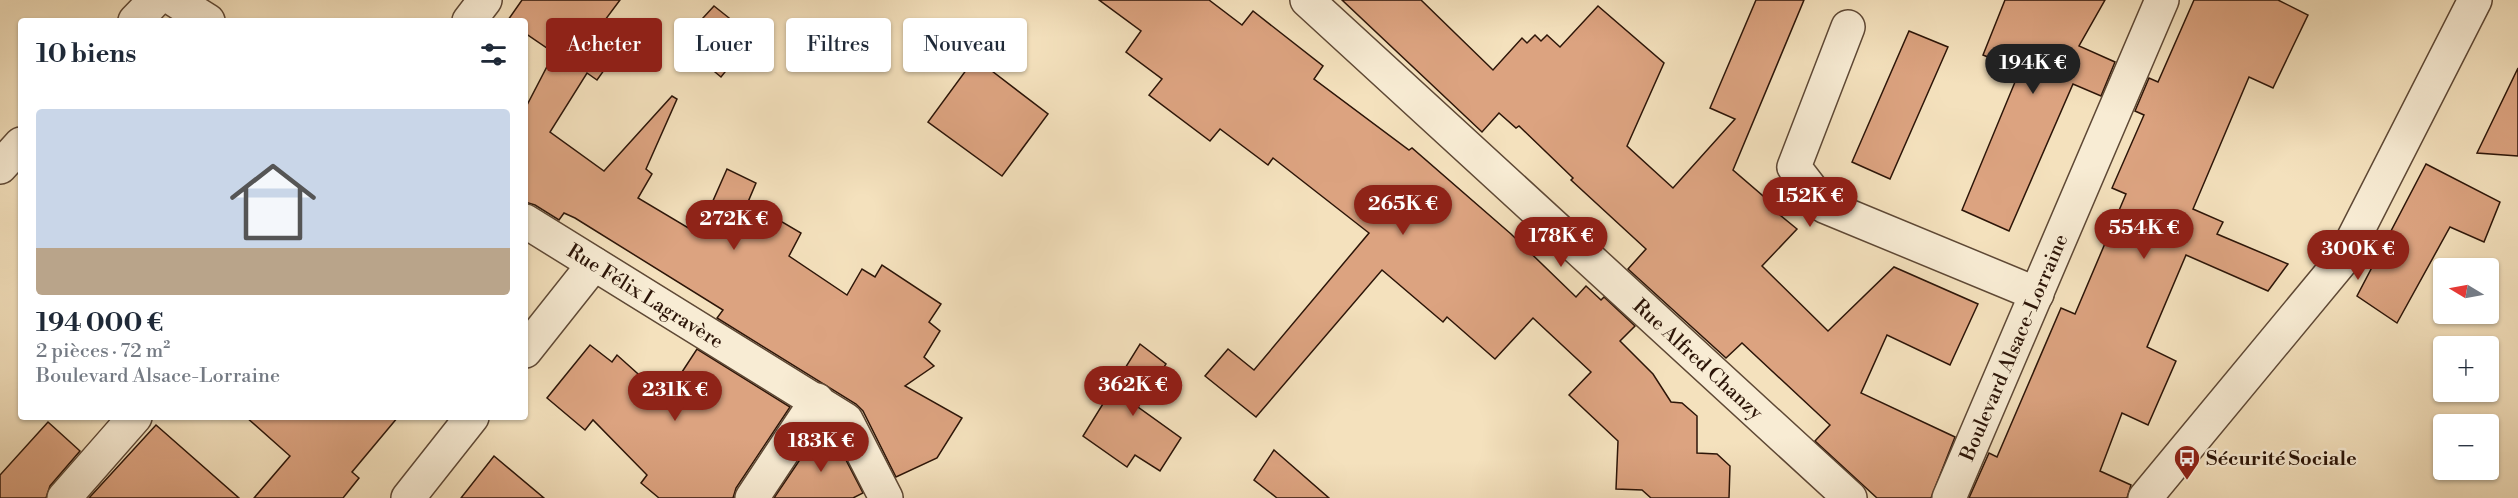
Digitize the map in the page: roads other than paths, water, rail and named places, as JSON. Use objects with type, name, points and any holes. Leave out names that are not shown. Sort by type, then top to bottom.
[{"type":"street","points":[[138,18],[155,0]]},
{"type":"street","points":[[175,0],[203,18]]},
{"type":"street","points":[[471,18],[484,0]]},
{"type":"street","name":"Rue Alfred Chanzy","points":[[1307,0],[1850,498]]},
{"type":"street","name":"Boulevard Alsace-Lorraine","points":[[1949,498],[2162,0]]},
{"type":"street","points":[[2145,498],[2343,259],[2475,0]]},
{"type":"street","points":[[1848,27],[1794,167],[1824,206],[2037,294]]},
{"type":"street","points":[[0,167],[18,147]]},
{"type":"street","name":"Rue Félix Lagravère","points":[[528,223],[846,420],[886,498]]},
{"type":"street","points":[[528,347],[594,264]]},
{"type":"street","points":[[752,498],[817,400]]},
{"type":"street","points":[[64,498],[132,420]]},
{"type":"street","points":[[408,498],[470,420]]},
{"type":"place","name":"Sécurité Sociale","points":[[2187,481]]}]
